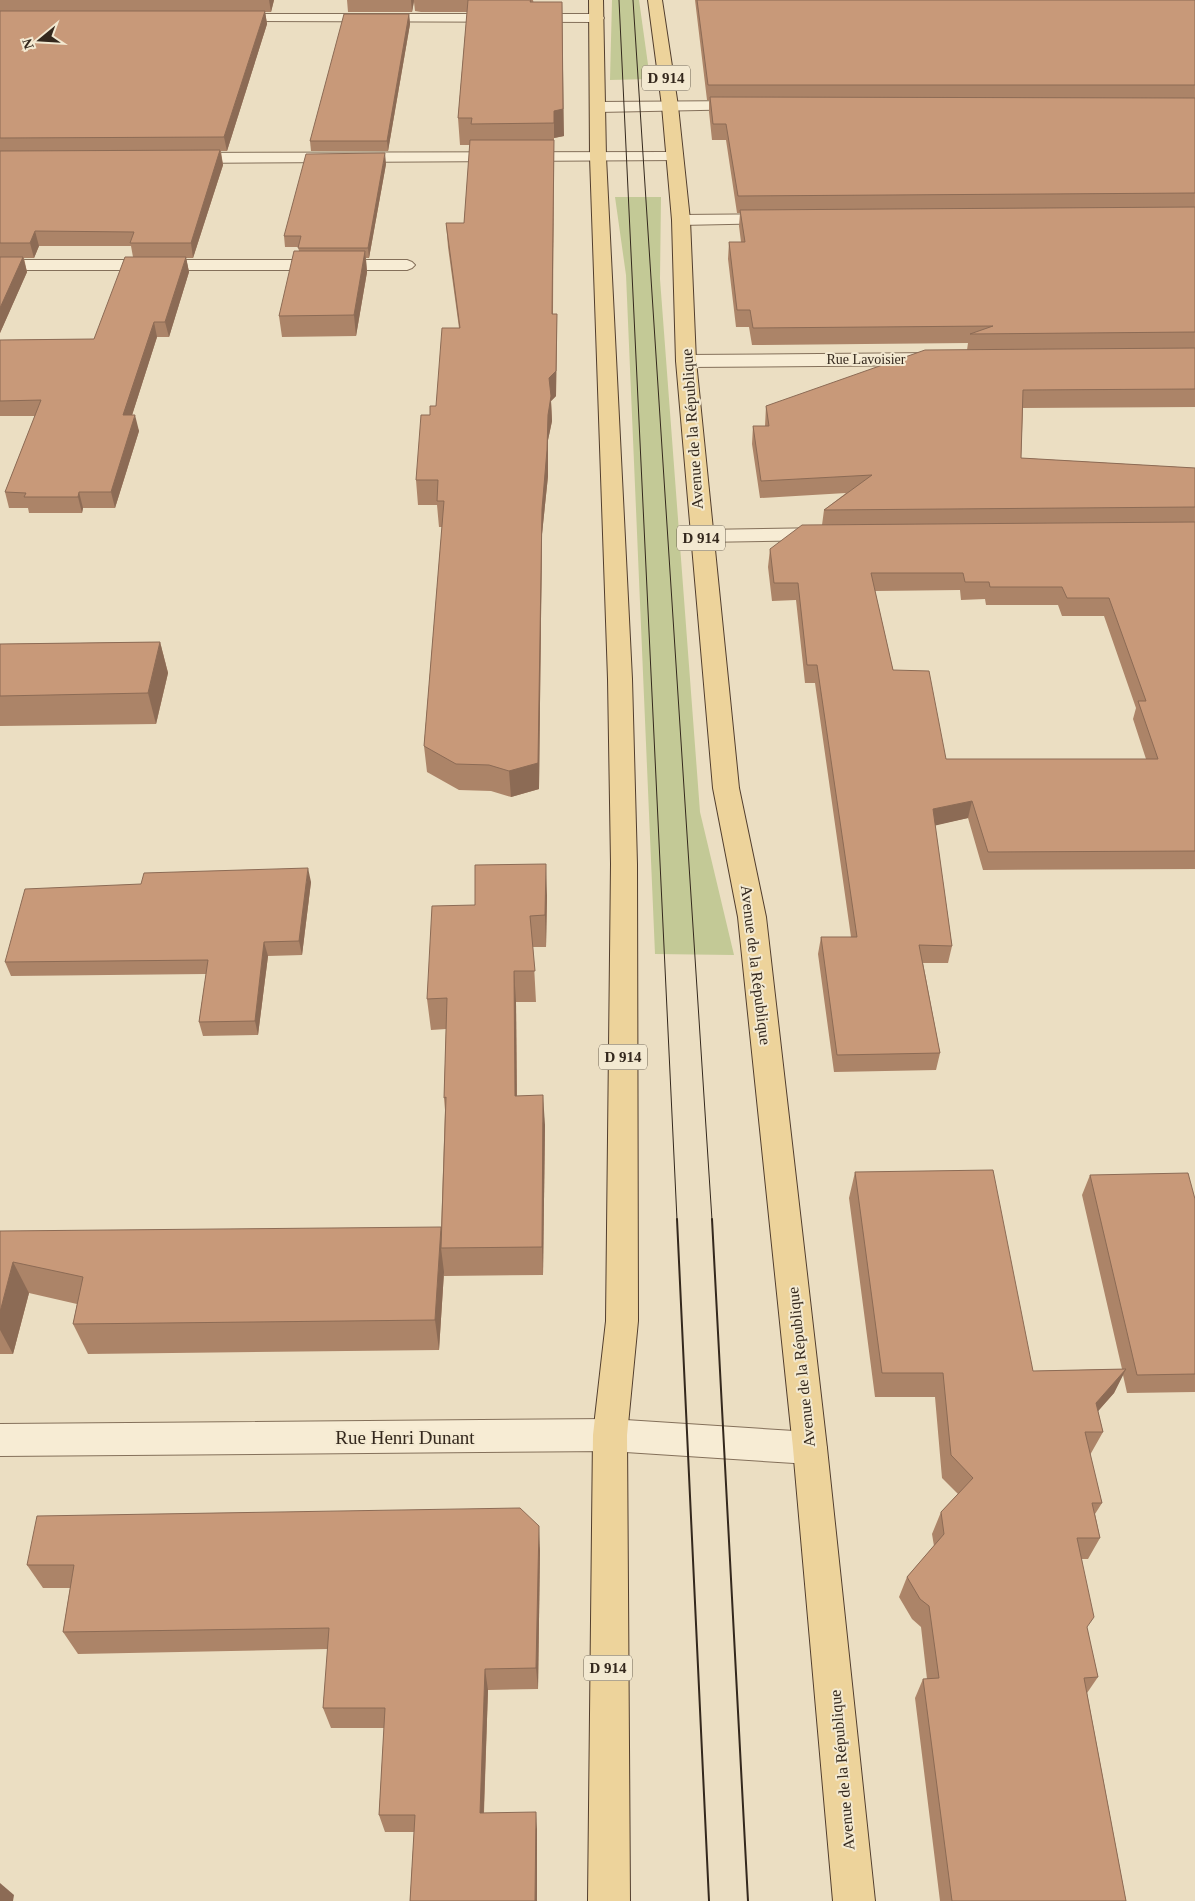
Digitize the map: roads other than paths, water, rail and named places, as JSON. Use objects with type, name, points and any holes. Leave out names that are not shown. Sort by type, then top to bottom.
[{"type":"main road","name":"Avenue de la République","points":[[655,0],[670,106],[681,220],[686,361],[726,788],[752,917],[810,1448],[854,1901]]},
{"type":"main road","name":"D 914","points":[[597,9],[598,157],[620,679],[624,864],[622,1321],[610,1435],[609,1901]]},
{"type":"street","points":[[216,18],[597,9]]},
{"type":"street","points":[[598,107],[762,106]]},
{"type":"street","points":[[167,158],[675,157]]},
{"type":"street","points":[[681,220],[788,219]]},
{"type":"street","name":"Rue Lavoisier","points":[[686,361],[956,359]]},
{"type":"street","points":[[701,536],[849,534]]},
{"type":"street","name":"Rue Henri Dunant","points":[[0,1440],[610,1435],[810,1448]]},
{"type":"lane","points":[[0,264],[407,265]]},
{"type":"tram line","points":[[619,0],[677,1220]]},
{"type":"tram line","points":[[633,0],[712,1220]]},
{"type":"tram line","points":[[677,1219],[709,1901]]},
{"type":"tram line","points":[[712,1219],[748,1901]]}]
